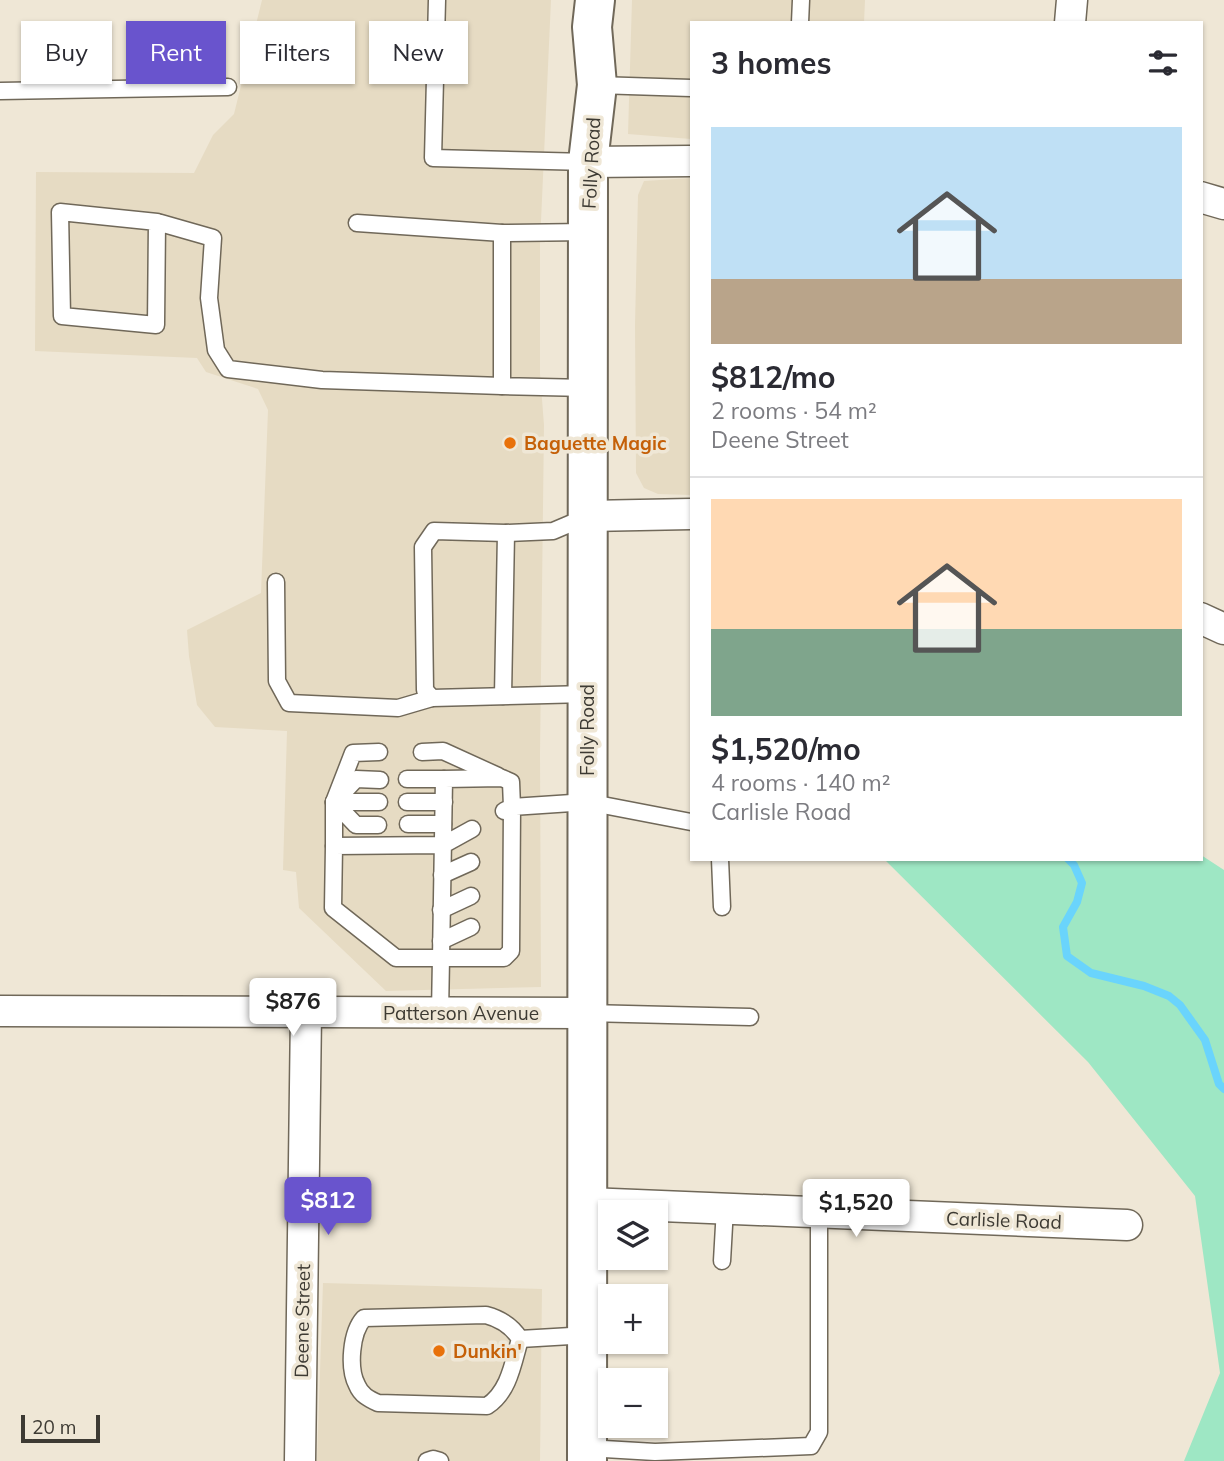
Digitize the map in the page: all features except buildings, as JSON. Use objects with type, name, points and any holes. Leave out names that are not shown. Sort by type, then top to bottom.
[{"type":"main road","name":"Folly Road","points":[[587,1454],[587,162],[597,85],[592,26],[595,0]]},
{"type":"street","points":[[1070,21],[1072,0]]},
{"type":"street","points":[[587,162],[690,161]]},
{"type":"street","points":[[1203,198],[1224,204]]},
{"type":"street","points":[[588,516],[690,514]]},
{"type":"street","points":[[1203,619],[1224,629]]},
{"type":"street","name":"Patterson Avenue","points":[[0,1011],[587,1013]]},
{"type":"street","name":"Deene Street","points":[[300,1461],[306,1013]]},
{"type":"street","name":"Carlisle Road","points":[[588,1203],[1127,1225]]},
{"type":"lane","points":[[437,0],[433,158],[587,162]]},
{"type":"lane","points":[[800,21],[801,0]]},
{"type":"lane","points":[[597,85],[690,88]]},
{"type":"lane","points":[[0,91],[228,87]]},
{"type":"lane","points":[[157,222],[156,325],[62,316],[60,212],[157,222],[213,238],[209,298],[216,350],[228,369],[321,380],[587,388]]},
{"type":"lane","points":[[356,223],[502,233],[587,232]]},
{"type":"lane","points":[[502,233],[502,386]]},
{"type":"lane","points":[[432,698],[425,690],[423,547],[435,531],[553,531],[588,516]]},
{"type":"lane","points":[[503,696],[506,533]]},
{"type":"lane","points":[[276,582],[277,681],[289,703],[398,708],[432,698],[587,694]]},
{"type":"lane","points":[[379,752],[353,753],[334,802],[333,908],[396,958],[504,958],[512,951],[508,911],[508,809],[511,782],[443,751],[422,751]]},
{"type":"lane","points":[[407,779],[502,778]]},
{"type":"lane","points":[[334,802],[356,779],[380,780]]},
{"type":"lane","points":[[440,1013],[444,779]]},
{"type":"lane","points":[[334,802],[379,802]]},
{"type":"lane","points":[[334,802],[356,825],[378,825]]},
{"type":"lane","points":[[407,802],[443,802]]},
{"type":"lane","points":[[508,809],[587,802],[690,822]]},
{"type":"lane","points":[[408,824],[443,824]]},
{"type":"lane","points":[[334,846],[443,845],[472,830]]},
{"type":"lane","points":[[720,861],[722,907]]},
{"type":"lane","points":[[442,875],[471,862]]},
{"type":"lane","points":[[441,911],[471,896]]},
{"type":"lane","points":[[441,940],[471,927]]},
{"type":"lane","points":[[587,1013],[750,1017]]},
{"type":"lane","points":[[722,1261],[725,1208]]},
{"type":"lane","points":[[587,1454],[811,1446],[819,1432],[819,1212]]},
{"type":"lane","points":[[486,1315],[497,1318],[514,1330],[520,1339],[508,1380],[495,1401],[486,1406],[378,1404],[365,1397],[353,1376],[355,1336],[360,1322],[369,1316],[486,1315]]},
{"type":"lane","points":[[520,1339],[587,1335]]},
{"type":"lane","points":[[427,1461],[440,1461]]},
{"type":"shaded area","points":[[262,0],[551,0],[540,243],[540,374],[544,425],[540,754],[541,987],[386,991],[299,908],[296,872],[283,870],[287,731],[215,727],[197,705],[187,630],[261,593],[268,410],[258,389],[206,372],[197,358],[35,351],[36,172],[194,173],[213,135],[234,114],[241,84],[355,84],[355,21],[257,21]]},
{"type":"shaded area","points":[[632,0],[865,0],[864,21],[690,21],[690,139],[628,134]]},
{"type":"shaded area","points":[[690,178],[690,495],[658,494],[644,488],[636,473],[638,195],[644,181]]},
{"type":"shaded area","points":[[323,1283],[542,1289],[540,1461],[317,1461]]},
{"type":"green space","points":[[1203,856],[1224,870],[1224,1461],[1184,1461],[1220,1373],[1195,1196],[1088,1062],[886,861],[1203,861]]},
{"type":"waterway","points":[[1070,861],[1082,883],[1077,902],[1063,927],[1067,956],[1091,973],[1144,986],[1169,996],[1180,1005],[1205,1040],[1219,1084],[1224,1089]]},
{"type":"place","name":"Baguette Magic","points":[[510,443]]},
{"type":"place","name":"Dunkin'","points":[[439,1351]]}]
